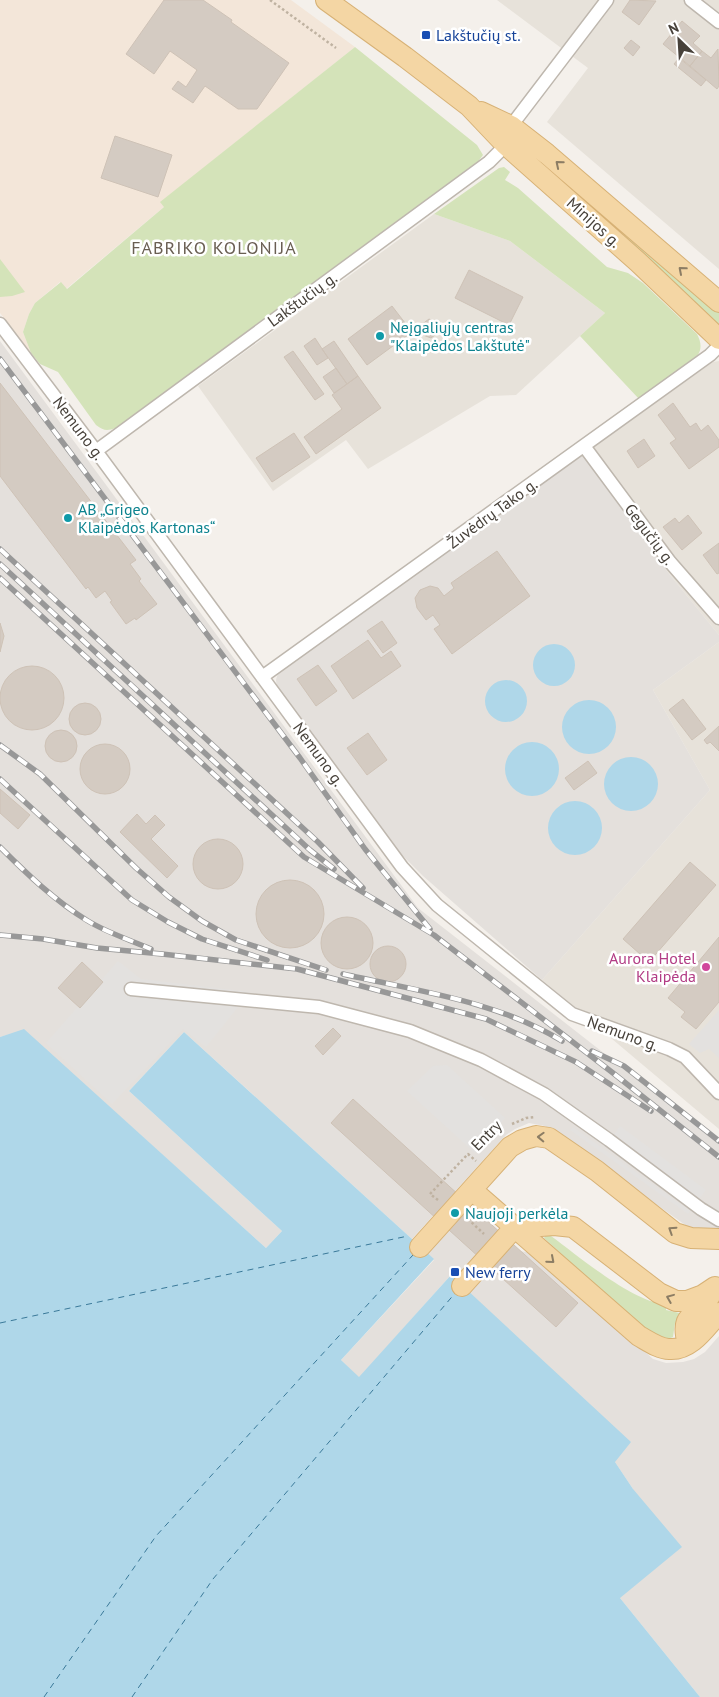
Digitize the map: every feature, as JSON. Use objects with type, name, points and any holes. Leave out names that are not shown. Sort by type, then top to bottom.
[{"type":"main road","name":"Minijos g.","points":[[326,0],[405,57],[508,136],[719,339]]},
{"type":"main road","name":"Minijos g.","points":[[508,136],[547,154],[719,302]]},
{"type":"main road","points":[[420,1247],[450,1201],[472,1190],[510,1147],[522,1140],[536,1136],[549,1138],[597,1171],[675,1233],[691,1238],[719,1239]]},
{"type":"main road","points":[[472,1190],[639,1336],[668,1350],[680,1348],[693,1341],[719,1312]]},
{"type":"main road","points":[[462,1286],[514,1228],[540,1225],[573,1227],[659,1293],[676,1301],[687,1301],[702,1295],[717,1283]]},
{"type":"main road","points":[[688,1344],[684,1330],[687,1320],[709,1298],[717,1283]]},
{"type":"street","name":"Lakštučių g.","points":[[96,451],[488,162],[607,0]]},
{"type":"street","points":[[691,0],[719,22]]},
{"type":"street","name":"Nemuno g.","points":[[0,324],[96,451],[402,867],[437,905],[572,1014],[669,1049],[685,1057],[719,1093]]},
{"type":"street","name":"Žuvėdrų Tako g.","points":[[262,677],[710,355],[719,346]]},
{"type":"street","name":"Gegučių g.","points":[[584,446],[670,562],[719,618]]},
{"type":"street","points":[[131,989],[244,998],[319,1007],[410,1031],[481,1060],[544,1094],[701,1209],[719,1220]]},
{"type":"path","points":[[270,0],[336,48]]},
{"type":"path","name":"Entry","points":[[508,1128],[514,1122],[526,1118],[536,1117],[541,1120]]},
{"type":"path","name":"Entry","points":[[476,1161],[468,1154],[430,1194],[437,1201],[450,1201],[497,1247]]},
{"type":"shaded area","points":[[0,0],[291,0],[355,47],[161,202],[165,206],[66,289],[60,282],[35,303],[23,332],[31,353],[0,313]]},
{"type":"shaded area","points":[[497,0],[719,0],[719,269],[547,122],[588,68]]},
{"type":"shaded area","points":[[434,214],[510,241],[605,313],[516,395],[490,396],[368,469],[346,440],[273,491],[198,386]]},
{"type":"shaded area","points":[[0,341],[418,908],[719,1143],[719,1231],[691,1229],[545,1126],[529,1123],[506,1135],[412,1239],[184,1032],[129,1091],[282,1231],[266,1248],[24,1030],[0,1037]]},
{"type":"shaded area","points":[[719,361],[719,635],[670,575],[583,454],[713,362]]},
{"type":"shaded area","points":[[583,454],[670,575],[719,635],[719,642],[653,690],[710,790],[542,980],[423,876],[395,848],[277,688],[276,680],[278,673]]},
{"type":"shaded area","points":[[719,642],[719,1129],[542,980],[710,790],[653,690]]},
{"type":"shaded area","points":[[118,961],[141,979],[250,992],[206,1047],[183,1029],[112,1104],[46,1043]]},
{"type":"shaded area","points":[[719,1010],[719,1058],[709,1049],[700,1053],[689,1044]]},
{"type":"shaded area","points":[[447,1065],[505,1118],[475,1153],[407,1091],[433,1066]]},
{"type":"shaded area","points":[[620,1126],[706,1190],[699,1199],[613,1136]]},
{"type":"shaded area","points":[[573,1127],[690,1211],[688,1214],[570,1130]]},
{"type":"shaded area","points":[[464,1212],[494,1239],[456,1280],[450,1276],[359,1378],[341,1360],[434,1260],[427,1253]]},
{"type":"shaded area","points":[[518,1251],[527,1252],[546,1261],[653,1359],[666,1363],[694,1359],[705,1352],[719,1336],[719,1697],[700,1697],[620,1598],[633,1489],[615,1462],[468,1291],[497,1260]]},
{"type":"green space","points":[[355,47],[477,145],[483,155],[477,163],[116,428],[106,430],[96,425],[58,372],[40,364],[31,353],[23,332],[35,303],[61,282],[67,289],[164,207],[160,202]]},
{"type":"green space","points":[[547,166],[719,312],[719,328],[544,169]]},
{"type":"green space","points":[[504,167],[510,172],[505,180],[518,188],[607,267],[628,273],[643,283],[697,334],[700,345],[698,355],[639,399],[580,336],[605,313],[510,241],[434,214],[499,168]]},
{"type":"green space","points":[[0,259],[25,292],[0,297]]},
{"type":"green space","points":[[546,1235],[551,1236],[622,1287],[652,1302],[666,1305],[666,1310],[684,1314],[675,1323],[673,1337],[666,1339],[645,1331],[544,1238]]},
{"type":"water","points":[[554,644],[569,650],[575,665],[569,680],[554,686],[539,680],[533,665],[539,650]]},
{"type":"water","points":[[506,680],[521,686],[527,701],[521,716],[506,722],[491,716],[485,701],[491,686]]},
{"type":"water","points":[[584,700],[594,700],[608,708],[614,717],[616,727],[614,737],[608,746],[594,754],[584,754],[574,749],[567,742],[562,732],[562,722],[567,712],[574,705]]},
{"type":"water","points":[[532,742],[542,744],[551,750],[557,759],[559,769],[557,779],[551,788],[542,794],[532,796],[522,794],[513,788],[507,779],[505,769],[507,759],[513,750],[522,744]]},
{"type":"water","points":[[631,757],[641,759],[650,765],[656,774],[658,784],[656,794],[650,803],[641,809],[631,811],[621,809],[612,803],[606,794],[604,784],[606,774],[612,765],[621,759]]},
{"type":"water","points":[[570,801],[580,801],[594,809],[600,818],[602,828],[600,838],[594,847],[580,855],[570,855],[560,850],[553,843],[548,833],[548,823],[553,813],[560,806]]},
{"type":"water","points":[[24,1029],[266,1248],[282,1231],[129,1091],[184,1032],[434,1259],[341,1360],[359,1377],[451,1275],[631,1442],[615,1462],[633,1489],[682,1547],[620,1598],[700,1697],[0,1697],[0,1037]]},
{"type":"building","points":[[164,0],[203,0],[289,63],[257,109],[238,109],[205,86],[193,103],[172,89],[178,81],[186,87],[197,70],[170,51],[154,74],[126,54]]},
{"type":"building","points":[[630,0],[656,1],[639,25],[622,12]]},
{"type":"building","points":[[682,21],[700,36],[693,43],[702,51],[690,66],[663,44]]},
{"type":"building","points":[[631,40],[640,47],[633,56],[624,48]]},
{"type":"building","points":[[718,49],[719,86],[717,89],[690,66],[702,51],[711,58]]},
{"type":"building","points":[[679,58],[706,80],[701,86],[674,64]]},
{"type":"building","points":[[115,136],[172,155],[158,197],[101,178]]},
{"type":"building","points":[[469,270],[523,297],[509,325],[455,298]]},
{"type":"building","name":"Neįgaliųjų centras \"Klaipėdos Lakštutė\"","points":[[392,306],[412,332],[367,365],[348,339]]},
{"type":"building","points":[[429,319],[438,323],[439,332],[431,338],[423,335],[421,325]]},
{"type":"building","points":[[315,338],[328,358],[317,365],[304,346]]},
{"type":"building","points":[[334,341],[358,376],[347,384],[322,349]]},
{"type":"building","points":[[293,351],[324,394],[315,400],[284,357]]},
{"type":"building","points":[[336,368],[347,384],[334,393],[323,377]]},
{"type":"building","points":[[358,376],[381,408],[316,454],[304,437],[342,409],[332,395]]},
{"type":"building","name":"AB „Grigeo Klaipėdos Kartonas“","points":[[0,383],[136,560],[130,564],[141,579],[139,581],[157,604],[136,620],[135,618],[126,624],[110,602],[112,601],[105,591],[96,598],[88,587],[86,589],[0,476]]},
{"type":"building","points":[[673,403],[690,427],[696,423],[701,431],[708,425],[719,440],[719,447],[689,469],[670,443],[676,439],[658,415]]},
{"type":"building","points":[[294,433],[310,457],[272,482],[256,458]]},
{"type":"building","points":[[644,439],[655,456],[638,468],[627,451]]},
{"type":"building","points":[[688,515],[702,533],[682,550],[663,527],[675,518],[679,523]]},
{"type":"building","points":[[719,543],[719,573],[717,574],[703,555]]},
{"type":"building","points":[[497,551],[530,596],[452,654],[434,629],[440,625],[433,615],[426,620],[417,608],[415,598],[420,590],[430,586],[438,588],[444,596],[454,588],[451,583]]},
{"type":"building","points":[[382,621],[397,643],[383,653],[367,631]]},
{"type":"building","points":[[0,623],[4,636],[0,652]]},
{"type":"building","points":[[368,640],[381,658],[391,651],[401,666],[353,699],[331,666]]},
{"type":"building","points":[[318,665],[337,691],[316,706],[297,679]]},
{"type":"building","points":[[26,666],[38,666],[55,675],[62,686],[64,698],[62,710],[55,721],[38,730],[26,730],[14,725],[5,716],[0,704],[0,692],[5,680],[14,671]]},
{"type":"building","points":[[683,699],[706,729],[692,740],[669,710]]},
{"type":"building","points":[[85,703],[91,704],[96,708],[100,713],[100,725],[96,730],[91,734],[85,735],[79,734],[74,730],[70,725],[69,719],[70,713],[74,708],[79,704]]},
{"type":"building","points":[[719,726],[719,751],[710,742],[707,744],[704,740]]},
{"type":"building","points":[[61,730],[67,731],[72,735],[76,740],[76,752],[72,757],[67,761],[61,762],[55,761],[50,757],[46,752],[45,746],[46,740],[50,735],[55,731]]},
{"type":"building","points":[[368,733],[387,760],[367,775],[347,748]]},
{"type":"building","points":[[105,744],[123,751],[130,769],[123,787],[105,794],[87,787],[80,769],[87,751]]},
{"type":"building","points":[[588,761],[597,773],[574,790],[565,778]]},
{"type":"building","points":[[0,789],[30,815],[18,829],[0,813]]},
{"type":"building","points":[[137,814],[146,824],[155,815],[165,825],[151,839],[178,866],[167,878],[120,832]]},
{"type":"building","points":[[218,839],[228,841],[236,846],[241,854],[243,864],[241,874],[236,882],[228,887],[218,889],[208,887],[200,882],[195,874],[193,864],[195,854],[200,846],[208,841]]},
{"type":"building","points":[[690,862],[716,885],[649,962],[623,939]]},
{"type":"building","points":[[290,880],[303,883],[314,890],[321,901],[324,914],[321,927],[314,938],[303,945],[290,948],[277,945],[266,938],[259,927],[256,914],[259,901],[266,890],[277,883]]},
{"type":"building","points":[[342,917],[352,917],[366,924],[373,938],[373,948],[366,962],[352,969],[342,969],[332,965],[325,958],[321,948],[321,938],[325,928],[332,921]]},
{"type":"building","name":"Aurora Hotel Klaipėda","points":[[719,937],[719,1002],[696,1029],[681,1017],[685,1012],[668,998]]},
{"type":"building","points":[[388,946],[395,947],[401,951],[405,957],[405,971],[401,977],[395,981],[388,982],[381,981],[375,977],[371,971],[370,964],[371,957],[375,951],[381,947]]},
{"type":"building","points":[[82,962],[103,982],[80,1008],[58,988]]},
{"type":"building","points":[[333,1028],[341,1036],[323,1055],[315,1046]]},
{"type":"building","name":"Naujoji perkėla","points":[[353,1099],[578,1303],[556,1327],[331,1123]]},
{"type":"ferry route","points":[[0,1323],[408,1236]]},
{"type":"ferry route","points":[[44,1697],[156,1536],[413,1255]]},
{"type":"ferry route","points":[[132,1697],[213,1579],[456,1292]]},
{"type":"railway","points":[[0,359],[300,758],[365,849],[430,929]]},
{"type":"railway","points":[[0,549],[318,842],[363,888]]},
{"type":"railway","points":[[0,564],[310,850],[334,869]]},
{"type":"railway","points":[[0,578],[304,857],[434,935],[719,1157]]},
{"type":"railway","points":[[0,745],[40,774],[136,868],[169,897],[202,921],[236,940],[326,970]]},
{"type":"railway","points":[[0,779],[132,900],[168,922],[202,939],[267,960]]},
{"type":"railway","points":[[0,847],[64,905],[103,929],[151,949]]},
{"type":"railway","points":[[0,935],[43,939],[97,948],[297,969],[486,1019],[576,1062],[651,1111]]},
{"type":"railway","points":[[343,974],[428,992],[484,1007],[537,1027],[562,1041]]},
{"type":"railway","points":[[592,1051],[624,1066],[719,1141]]},
{"type":"place","name":"Lakštučių st.","points":[[426,35]]},
{"type":"place","name":"Neįgaliųjų centras \"Klaipėdos Lakštutė\"","points":[[380,336]]},
{"type":"place","name":"AB „Grigeo Klaipėdos Kartonas“","points":[[68,518]]},
{"type":"place","name":"Aurora Hotel Klaipėda","points":[[706,967]]},
{"type":"place","name":"Naujoji perkėla","points":[[455,1213]]},
{"type":"place","name":"New ferry","points":[[455,1272]]},
{"type":"district","name":"FABRIKO KOLONIJA","points":[[214,248]]}]
